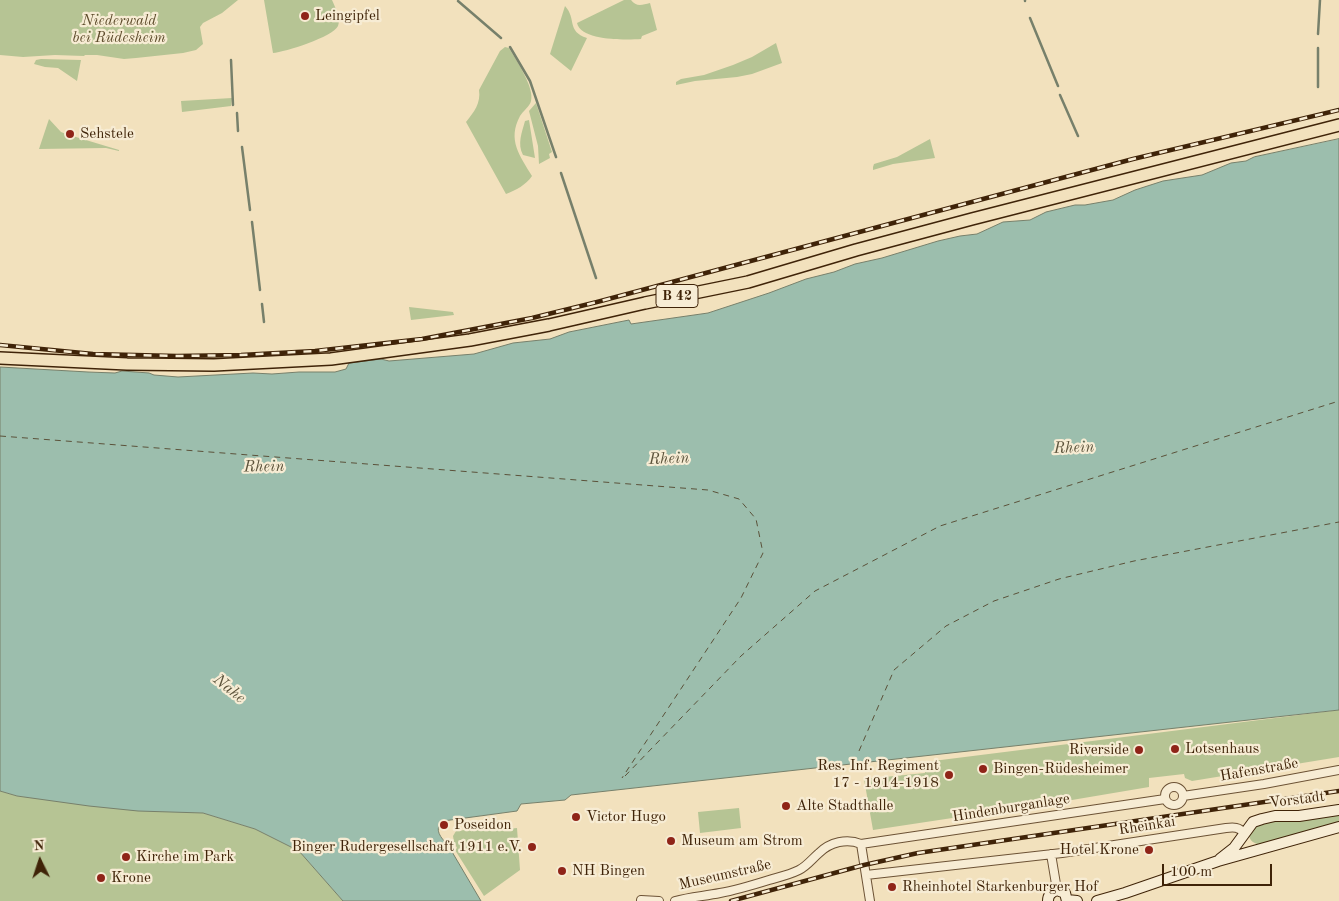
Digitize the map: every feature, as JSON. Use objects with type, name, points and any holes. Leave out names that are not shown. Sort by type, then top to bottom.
[{"type":"main road","name":"B 42","points":[[0,358],[127,364],[214,365],[331,359],[470,340],[748,282],[946,226],[1339,125]]},
{"type":"main road","name":"Vorstadt","points":[[1218,861],[1234,848],[1253,822],[1275,816],[1299,816],[1339,810]]},
{"type":"main road","name":"Vorstadt","points":[[1097,901],[1218,861],[1339,827]]},
{"type":"main road","points":[[1244,833],[1246,844],[1250,848],[1260,849]]},
{"type":"main road","points":[[1047,901],[1051,892],[1057,890],[1065,893],[1067,901],[1077,901]]},
{"type":"street","name":"Hafenstraße","points":[[1183,796],[1339,770]]},
{"type":"street","name":"Hafenstraße","points":[[1173,787],[1181,791],[1183,796],[1182,802],[1177,805],[1171,805],[1165,799],[1166,791],[1173,787]]},
{"type":"street","name":"Hindenburganlage","points":[[861,844],[1165,799]]},
{"type":"street","name":"Rheinkai","points":[[866,875],[1051,854],[1235,827],[1244,833]]},
{"type":"street","name":"Museumstraße","points":[[674,901],[734,890],[793,873],[806,866],[826,847],[838,842],[846,840],[861,844]]},
{"type":"street","points":[[861,844],[870,901]]},
{"type":"street","points":[[1051,854],[1057,890]]},
{"type":"street","points":[[641,900],[659,901]]},
{"type":"green space","name":"Niederwald bei Rüdesheim","points":[[0,0],[238,0],[222,13],[203,23],[200,27],[203,44],[196,50],[124,59],[97,55],[23,57],[0,55]]},
{"type":"green space","points":[[264,0],[332,0],[339,23],[327,35],[298,47],[273,53]]},
{"type":"green space","points":[[624,0],[631,0],[639,5],[650,3],[657,30],[642,36],[641,39],[625,39],[595,36],[580,29],[577,23]]},
{"type":"green space","points":[[565,6],[569,11],[576,32],[587,38],[571,71],[550,54]]},
{"type":"green space","points":[[776,43],[782,63],[752,74],[676,85],[676,82],[681,79],[704,75],[733,65],[752,57]]},
{"type":"green space","points":[[505,47],[509,48],[530,89],[530,103],[516,125],[515,140],[523,162],[532,176],[520,187],[506,194],[466,122],[478,103],[479,90],[500,51]]},
{"type":"green space","points":[[36,60],[81,60],[77,81],[58,68],[34,64]]},
{"type":"green space","points":[[232,98],[231,106],[182,112],[181,101]]},
{"type":"green space","points":[[536,103],[552,152],[549,154],[550,158],[539,164],[538,146],[529,111]]},
{"type":"green space","points":[[49,119],[61,132],[119,151],[106,148],[39,149]]},
{"type":"green space","points":[[529,120],[535,158],[523,155],[520,147],[525,121]]},
{"type":"green space","points":[[930,139],[935,158],[893,164],[873,170],[874,164],[897,157]]},
{"type":"green space","points":[[409,307],[453,312],[454,315],[411,320]]},
{"type":"green space","points":[[1339,710],[1339,757],[1192,781],[1185,778],[1184,774],[1149,778],[1149,787],[1066,801],[1065,796],[992,807],[992,812],[873,830],[864,779],[925,773],[925,762]]},
{"type":"green space","points":[[0,791],[17,796],[203,813],[255,829],[299,851],[343,901],[0,901]]},
{"type":"green space","points":[[739,808],[741,828],[700,833],[698,812]]},
{"type":"green space","points":[[1339,813],[1339,825],[1260,845],[1253,842],[1249,836],[1258,822]]},
{"type":"green space","points":[[506,822],[507,829],[517,828],[520,870],[484,896],[455,850],[457,848],[453,836],[456,831],[474,829],[474,825]]},
{"type":"water","points":[[1339,139],[1339,710],[571,795],[565,800],[521,804],[517,811],[443,821],[438,830],[439,833],[481,901],[343,901],[299,851],[255,829],[203,813],[138,811],[89,806],[17,796],[0,791],[0,367],[115,373],[122,371],[178,377],[253,373],[335,372],[346,369],[349,363],[381,359],[389,361],[474,354],[513,343],[550,339],[569,332],[629,320],[631,324],[708,313],[855,264],[938,241],[977,234],[1003,222],[1030,220],[1046,212],[1075,205],[1113,200],[1135,190],[1163,181],[1202,175],[1231,163]]},
{"type":"waterway","points":[[1318,34],[1320,0]]},
{"type":"waterway","points":[[458,1],[501,38]]},
{"type":"waterway","points":[[1030,18],[1058,86]]},
{"type":"waterway","points":[[510,47],[530,81],[556,157]]},
{"type":"waterway","points":[[1318,48],[1318,87]]},
{"type":"waterway","points":[[231,60],[233,105]]},
{"type":"waterway","points":[[1060,95],[1078,136]]},
{"type":"waterway","points":[[237,113],[238,131]]},
{"type":"waterway","points":[[242,147],[250,210]]},
{"type":"waterway","points":[[561,173],[596,278]]},
{"type":"waterway","points":[[252,222],[260,290]]},
{"type":"waterway","points":[[262,304],[264,322]]},
{"type":"ferry route","points":[[625,776],[741,656],[815,591],[940,526],[1339,401]]},
{"type":"ferry route","points":[[0,436],[708,490],[739,499],[756,519],[763,553],[741,598],[622,778]]},
{"type":"ferry route","points":[[859,751],[894,670],[946,626],[994,601],[1059,579],[1134,561],[1339,522]]},
{"type":"railway","points":[[0,345],[93,354],[177,356],[315,351],[422,339],[532,318],[597,302],[1133,159],[1339,110]]},
{"type":"railway","points":[[731,901],[864,865],[918,853],[1339,791]]},
{"type":"place","name":"Leingipfel","points":[[305,16]]},
{"type":"place","name":"Sehstele","points":[[70,134]]},
{"type":"place","name":"Lotsenhaus","points":[[1175,749]]},
{"type":"place","name":"Riverside","points":[[1139,750]]},
{"type":"place","name":"Bingen-Rüdesheimer","points":[[983,769]]},
{"type":"place","name":"Res. Inf. Regiment 17 - 1914-1918","points":[[949,775]]},
{"type":"place","name":"Alte Stadthalle","points":[[786,806]]},
{"type":"place","name":"Victor Hugo","points":[[576,817]]},
{"type":"place","name":"Poseidon","points":[[444,825]]},
{"type":"place","name":"Museum am Strom","points":[[671,841]]},
{"type":"place","name":"Binger Rudergesellschaft 1911 e.V.","points":[[532,847]]},
{"type":"place","name":"Hotel Krone","points":[[1149,850]]},
{"type":"place","name":"Kirche im Park","points":[[126,857]]},
{"type":"place","name":"NH Bingen","points":[[562,871]]},
{"type":"place","name":"Krone","points":[[101,878]]},
{"type":"place","name":"Rheinhotel Starkenburger Hof","points":[[892,887]]},
{"type":"water label","name":"Rhein","points":[[1074,448]]},
{"type":"water label","name":"Rhein","points":[[669,459]]},
{"type":"water label","name":"Rhein","points":[[264,467]]},
{"type":"water label","name":"Nahe","points":[[229,689]]}]
